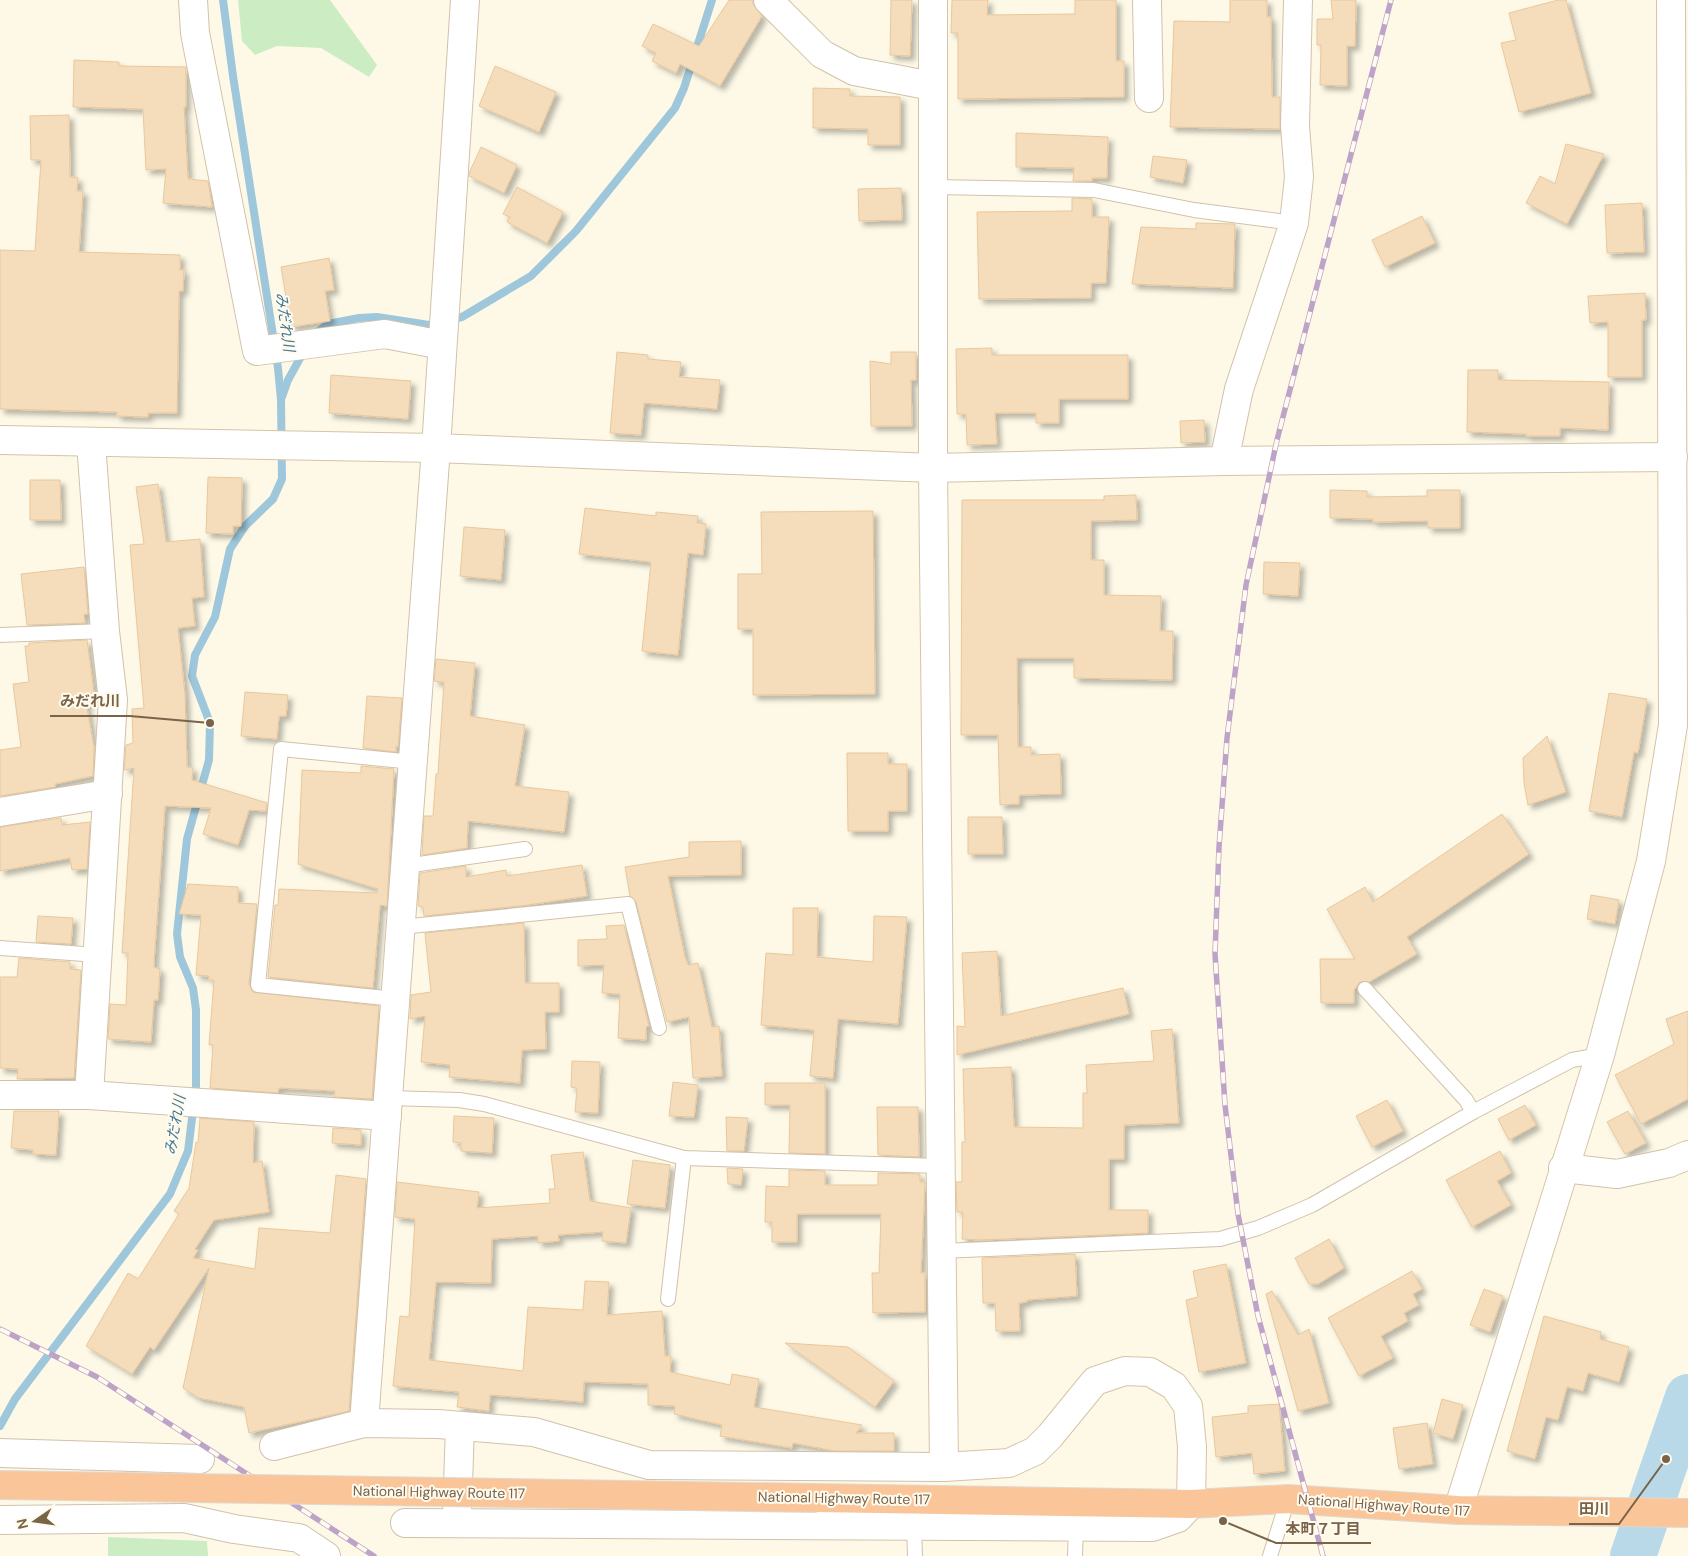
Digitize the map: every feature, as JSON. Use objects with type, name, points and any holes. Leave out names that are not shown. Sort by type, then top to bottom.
[{"type":"highway","name":"National Highway Route 117","points":[[0,1485],[1191,1504],[1288,1499],[1458,1510],[1688,1513]]},
{"type":"street","points":[[193,0],[195,33],[257,351],[385,334],[442,345]]},
{"type":"street","points":[[364,1423],[436,448],[465,0]]},
{"type":"street","points":[[768,0],[822,54],[854,71],[932,86]]},
{"type":"street","points":[[933,0],[933,468],[944,1467]]},
{"type":"street","points":[[1147,0],[1149,98]]},
{"type":"street","points":[[1224,461],[1239,389],[1294,223],[1299,176],[1295,126],[1298,0]]},
{"type":"street","points":[[1458,1510],[1563,1168],[1600,1055],[1651,861],[1673,725],[1680,457],[1671,0]]},
{"type":"street","points":[[0,440],[436,448],[933,468],[1224,461],[1680,457]]},
{"type":"street","points":[[89,1095],[113,700],[105,631],[91,443]]},
{"type":"street","points":[[0,812],[108,794]]},
{"type":"street","points":[[0,1094],[89,1095],[387,1107]]},
{"type":"street","points":[[1563,1168],[1618,1174],[1669,1163],[1688,1154]]},
{"type":"street","points":[[274,1446],[364,1423],[460,1426],[534,1432],[649,1465],[944,1467],[1009,1464],[1035,1451],[1095,1381],[1125,1371],[1150,1372],[1174,1386],[1188,1406],[1192,1447],[1191,1504],[1178,1518],[1152,1527],[914,1528],[405,1523]]},
{"type":"street","points":[[457,1524],[460,1426]]},
{"type":"street","points":[[0,1453],[200,1459]]},
{"type":"street","points":[[61,1455],[64,1518]]},
{"type":"street","points":[[0,1520],[184,1518],[326,1556]]},
{"type":"lane","points":[[933,187],[1094,190],[1194,210],[1294,223]]},
{"type":"lane","points":[[0,636],[105,631]]},
{"type":"lane","points":[[395,999],[258,985],[281,749],[413,762]]},
{"type":"lane","points":[[405,866],[525,850]]},
{"type":"lane","points":[[401,927],[628,904],[659,1028]]},
{"type":"lane","points":[[0,948],[98,955]]},
{"type":"lane","points":[[1365,989],[1466,1100],[1473,1112]]},
{"type":"lane","points":[[941,1250],[1220,1239],[1258,1228],[1312,1205],[1473,1112],[1572,1060],[1600,1055]]},
{"type":"lane","points":[[387,1107],[459,1100],[484,1104],[684,1158],[940,1166]]},
{"type":"lane","points":[[668,1298],[684,1158]]},
{"type":"lane","points":[[1270,1556],[1288,1499]]},
{"type":"lane","points":[[1075,1556],[1076,1527]]},
{"type":"lane","points":[[914,1528],[915,1556]]},
{"type":"green space","points":[[238,0],[330,0],[377,65],[369,77],[321,48],[277,46],[255,55],[242,41]]},
{"type":"green space","points":[[108,1537],[207,1541],[208,1556],[108,1556]]},
{"type":"building","points":[[729,0],[753,0],[753,4],[762,16],[720,86],[680,64],[676,73],[652,61],[656,53],[642,46],[653,24],[699,46]]},
{"type":"building","points":[[891,0],[912,0],[910,56],[890,55]]},
{"type":"building","points":[[952,0],[988,0],[987,15],[1075,14],[1075,0],[1116,0],[1116,61],[1124,61],[1124,97],[958,99],[958,33],[951,33]]},
{"type":"building","points":[[1230,0],[1267,0],[1267,17],[1271,17],[1272,97],[1280,97],[1280,129],[1170,127],[1174,21],[1230,22]]},
{"type":"building","points":[[1331,0],[1356,0],[1355,46],[1347,46],[1347,86],[1320,85],[1321,45],[1317,45],[1317,19],[1333,19]]},
{"type":"building","points":[[1558,0],[1566,0],[1591,93],[1519,112],[1501,43],[1516,40],[1509,13]]},
{"type":"building","points":[[74,60],[119,62],[119,66],[186,67],[186,107],[184,107],[188,179],[208,181],[212,207],[163,203],[166,169],[146,170],[143,109],[73,107]]},
{"type":"building","points":[[495,66],[556,92],[539,132],[479,106]]},
{"type":"building","points":[[813,88],[850,89],[850,96],[900,97],[900,145],[868,145],[868,129],[813,128]]},
{"type":"building","points":[[69,115],[70,177],[78,178],[77,191],[83,191],[79,252],[180,255],[180,270],[184,270],[183,291],[179,291],[177,413],[148,413],[148,417],[117,416],[117,412],[0,409],[0,250],[35,251],[41,160],[31,160],[30,116]]},
{"type":"building","points":[[1016,133],[1108,137],[1107,178],[1092,178],[1092,181],[1073,181],[1074,168],[1016,167]]},
{"type":"building","points":[[1566,144],[1604,154],[1567,224],[1526,203],[1540,176],[1555,184]]},
{"type":"building","points":[[481,147],[517,165],[504,193],[469,176]]},
{"type":"building","points":[[1153,156],[1187,160],[1183,183],[1150,177]]},
{"type":"building","points":[[517,187],[563,212],[547,243],[507,222],[510,217],[503,214]]},
{"type":"building","points":[[901,188],[902,220],[859,221],[858,189]]},
{"type":"building","points":[[1072,198],[1092,199],[1092,217],[1109,217],[1106,283],[1091,283],[1091,298],[979,299],[977,212],[1072,211]]},
{"type":"building","points":[[1642,203],[1644,252],[1607,253],[1605,205]]},
{"type":"building","points":[[1422,216],[1435,243],[1385,267],[1372,240]]},
{"type":"building","points":[[1196,223],[1235,224],[1233,288],[1132,284],[1141,227],[1196,229]]},
{"type":"building","points":[[329,258],[334,290],[325,291],[330,321],[291,327],[281,267]]},
{"type":"building","points":[[1645,293],[1646,320],[1642,320],[1642,377],[1608,377],[1608,322],[1590,323],[1588,296]]},
{"type":"building","points":[[992,348],[992,355],[1128,355],[1128,399],[1059,399],[1059,423],[1036,423],[1036,413],[995,413],[997,444],[967,445],[966,414],[957,414],[956,349]]},
{"type":"building","points":[[617,352],[648,355],[648,359],[681,362],[679,377],[720,380],[717,409],[644,403],[641,435],[610,433]]},
{"type":"building","points":[[891,352],[916,352],[916,380],[911,380],[912,426],[871,426],[870,361],[891,364]]},
{"type":"building","points":[[1468,370],[1498,370],[1498,380],[1609,382],[1608,430],[1560,428],[1560,436],[1467,432]]},
{"type":"building","points":[[331,375],[411,381],[408,419],[329,413]]},
{"type":"building","points":[[1204,420],[1205,442],[1181,443],[1180,421]]},
{"type":"building","points":[[208,477],[242,478],[241,526],[233,526],[233,534],[206,533]]},
{"type":"building","points":[[30,480],[60,480],[61,520],[30,520]]},
{"type":"building","points":[[158,484],[166,542],[200,539],[204,597],[192,598],[195,626],[178,628],[185,695],[187,767],[193,768],[192,780],[267,803],[266,811],[249,810],[238,845],[203,834],[211,808],[165,806],[154,962],[154,967],[160,969],[158,1000],[154,1000],[151,1042],[108,1039],[110,1004],[126,1005],[128,953],[122,953],[134,768],[124,770],[126,745],[133,743],[132,709],[144,708],[130,545],[144,544],[136,487]]},
{"type":"building","points":[[1330,490],[1367,491],[1367,497],[1427,496],[1427,490],[1460,490],[1460,528],[1428,528],[1428,521],[1373,522],[1373,519],[1330,518]]},
{"type":"building","points":[[1136,495],[1137,520],[1091,521],[1091,560],[1104,560],[1104,595],[1161,596],[1160,631],[1173,631],[1172,680],[1074,678],[1074,658],[1017,658],[1018,747],[1031,747],[1031,755],[1060,754],[1061,794],[1019,795],[1019,804],[1000,805],[998,735],[961,735],[962,500],[1104,500],[1104,496]]},
{"type":"building","points":[[585,508],[656,516],[656,512],[698,516],[697,523],[706,524],[703,555],[688,553],[678,655],[642,651],[651,562],[579,554]]},
{"type":"building","points":[[873,511],[875,694],[753,695],[753,629],[738,629],[738,574],[762,574],[761,512]]},
{"type":"building","points":[[464,527],[505,530],[501,580],[460,576]]},
{"type":"building","points":[[1264,562],[1300,563],[1298,596],[1263,594]]},
{"type":"building","points":[[84,567],[88,614],[84,614],[85,623],[27,625],[21,574]]},
{"type":"building","points":[[87,640],[95,701],[86,702],[94,748],[93,776],[55,784],[55,787],[0,796],[0,750],[21,747],[13,684],[29,682],[25,646],[29,646],[29,643]]},
{"type":"building","points":[[436,659],[475,663],[470,716],[525,725],[515,786],[569,792],[564,832],[468,821],[467,848],[422,855],[424,816],[433,816],[436,774],[438,774],[444,682],[434,681]]},
{"type":"building","points":[[245,692],[288,695],[286,716],[279,716],[277,739],[241,736]]},
{"type":"building","points":[[1609,693],[1647,699],[1638,753],[1634,752],[1622,817],[1589,811]]},
{"type":"building","points":[[367,696],[402,698],[396,752],[363,748]]},
{"type":"building","points":[[1547,736],[1566,792],[1528,805],[1524,783],[1523,758]]},
{"type":"building","points":[[847,753],[888,753],[888,764],[907,764],[907,811],[888,811],[888,831],[848,831]]},
{"type":"building","points":[[361,766],[394,769],[387,906],[380,905],[373,988],[268,977],[275,905],[278,905],[279,889],[377,893],[378,889],[298,864],[302,770],[361,773]]},
{"type":"building","points":[[1502,814],[1529,854],[1407,937],[1417,954],[1369,982],[1360,982],[1354,990],[1354,1003],[1321,1003],[1320,959],[1355,959],[1327,909],[1365,887],[1373,902]]},
{"type":"building","points":[[968,817],[1002,817],[1003,854],[968,854]]},
{"type":"building","points":[[61,818],[62,825],[90,822],[87,869],[72,870],[70,858],[0,871],[0,827]]},
{"type":"building","points":[[741,841],[741,875],[668,876],[685,957],[688,965],[698,963],[712,1027],[719,1026],[722,1076],[693,1078],[689,1017],[667,1022],[636,902],[630,896],[625,867],[689,857],[689,842]]},
{"type":"building","points":[[582,865],[587,896],[528,905],[424,916],[423,907],[418,906],[420,873],[466,866],[466,877],[506,870],[507,876]]},
{"type":"building","points":[[188,884],[238,887],[238,903],[257,904],[249,984],[253,992],[379,1006],[372,1099],[334,1097],[335,1091],[279,1088],[278,1093],[210,1088],[213,1045],[209,1045],[214,980],[209,980],[209,976],[196,975],[201,915],[179,914]]},
{"type":"building","points":[[1591,895],[1619,900],[1615,924],[1587,919]]},
{"type":"building","points":[[793,908],[818,908],[817,957],[873,962],[874,916],[907,917],[898,1024],[838,1019],[833,1078],[810,1076],[814,1030],[761,1025],[766,953],[793,955]]},
{"type":"building","points":[[38,916],[73,918],[71,944],[36,942]]},
{"type":"building","points":[[524,923],[525,983],[559,983],[559,1012],[545,1012],[546,1049],[522,1050],[520,1083],[449,1077],[450,1065],[421,1062],[425,1016],[410,1019],[411,995],[431,992],[425,933]]},
{"type":"building","points":[[624,925],[649,1026],[646,1027],[646,1040],[618,1038],[620,994],[602,993],[604,965],[578,966],[578,940],[607,939],[606,926]]},
{"type":"building","points":[[997,951],[1001,1016],[1123,988],[1129,1014],[957,1055],[957,1026],[965,1027],[962,953]]},
{"type":"building","points":[[19,958],[70,962],[70,969],[81,970],[74,1078],[17,1079],[18,1069],[0,1068],[0,977],[17,977]]},
{"type":"building","points":[[1688,1011],[1688,1099],[1641,1124],[1615,1075],[1674,1044],[1666,1019]]},
{"type":"building","points":[[1172,1029],[1179,1123],[1124,1125],[1124,1159],[1109,1159],[1109,1210],[1148,1210],[1148,1233],[982,1240],[962,1239],[963,1212],[957,1212],[956,1182],[962,1182],[962,1142],[965,1142],[963,1069],[1011,1067],[1014,1127],[1083,1128],[1083,1093],[1087,1093],[1086,1065],[1154,1061],[1151,1031]]},
{"type":"building","points":[[572,1061],[600,1062],[598,1113],[575,1112],[577,1088],[571,1087]]},
{"type":"building","points":[[673,1082],[698,1085],[694,1117],[669,1116]]},
{"type":"building","points":[[765,1083],[825,1083],[825,1154],[789,1153],[790,1105],[765,1105]]},
{"type":"building","points":[[1387,1100],[1403,1131],[1372,1147],[1356,1116]]},
{"type":"building","points":[[1525,1105],[1536,1125],[1509,1140],[1498,1119]]},
{"type":"building","points":[[877,1107],[918,1107],[919,1157],[878,1155]]},
{"type":"building","points":[[14,1111],[59,1111],[56,1155],[33,1154],[33,1150],[11,1148]]},
{"type":"building","points":[[1628,1111],[1646,1143],[1625,1154],[1607,1122]]},
{"type":"building","points":[[454,1116],[494,1118],[492,1153],[461,1151],[461,1143],[453,1142]]},
{"type":"building","points":[[726,1117],[748,1118],[744,1151],[727,1151]]},
{"type":"building","points":[[200,1118],[254,1122],[253,1163],[262,1161],[269,1212],[214,1220],[195,1249],[198,1250],[193,1258],[255,1269],[259,1228],[330,1233],[336,1175],[366,1179],[349,1411],[249,1433],[244,1407],[199,1398],[183,1388],[209,1268],[154,1350],[150,1347],[132,1374],[86,1346],[128,1273],[138,1279],[179,1214],[174,1211],[189,1188],[196,1142],[198,1143]]},
{"type":"building","points":[[333,1128],[361,1130],[361,1145],[332,1143]]},
{"type":"building","points":[[1500,1151],[1511,1173],[1497,1181],[1511,1205],[1472,1227],[1446,1180]]},
{"type":"building","points":[[583,1152],[590,1201],[631,1208],[626,1243],[602,1241],[603,1232],[558,1235],[559,1241],[538,1243],[538,1236],[492,1239],[491,1283],[436,1282],[429,1360],[523,1371],[528,1307],[583,1310],[585,1281],[609,1282],[607,1315],[662,1311],[665,1356],[671,1356],[670,1372],[730,1385],[732,1374],[759,1379],[754,1407],[862,1425],[856,1433],[894,1433],[894,1451],[835,1451],[793,1443],[792,1448],[720,1436],[722,1425],[674,1414],[675,1406],[648,1405],[648,1384],[584,1382],[583,1402],[490,1395],[489,1411],[457,1407],[459,1392],[393,1386],[400,1316],[409,1317],[415,1219],[395,1217],[397,1182],[479,1192],[477,1208],[550,1203],[549,1189],[555,1189],[551,1155]]},
{"type":"building","points":[[633,1160],[670,1165],[665,1208],[627,1204]]},
{"type":"building","points":[[727,1168],[743,1169],[741,1185],[728,1184]]},
{"type":"building","points":[[789,1170],[825,1171],[825,1185],[878,1185],[878,1173],[920,1174],[920,1182],[925,1182],[921,1273],[925,1273],[925,1312],[873,1313],[872,1273],[879,1273],[881,1214],[797,1214],[797,1242],[772,1242],[772,1222],[765,1222],[766,1186],[789,1187]]},
{"type":"building","points":[[1329,1239],[1344,1268],[1318,1284],[1309,1284],[1295,1258]]},
{"type":"building","points":[[1075,1254],[1077,1296],[1027,1300],[1027,1302],[1019,1303],[1020,1331],[996,1331],[995,1303],[983,1303],[982,1258]]},
{"type":"building","points":[[1226,1264],[1246,1363],[1199,1372],[1186,1300],[1198,1297],[1193,1271]]},
{"type":"building","points":[[1412,1271],[1422,1289],[1413,1294],[1419,1305],[1404,1313],[1408,1321],[1381,1336],[1393,1358],[1359,1376],[1328,1318]]},
{"type":"building","points":[[1484,1289],[1503,1296],[1490,1332],[1470,1325]]},
{"type":"building","points":[[1272,1291],[1298,1335],[1309,1329],[1329,1403],[1298,1411],[1266,1294]]},
{"type":"building","points":[[1544,1316],[1601,1332],[1600,1339],[1629,1347],[1619,1382],[1588,1373],[1583,1391],[1567,1387],[1558,1420],[1546,1417],[1535,1459],[1507,1451]]},
{"type":"building","points":[[785,1343],[848,1347],[894,1381],[875,1407]]},
{"type":"building","points":[[1442,1399],[1463,1405],[1453,1439],[1433,1433]]},
{"type":"building","points":[[1279,1404],[1285,1471],[1254,1474],[1252,1453],[1216,1457],[1212,1417],[1248,1413],[1248,1406]]},
{"type":"building","points":[[1427,1423],[1433,1464],[1399,1469],[1393,1428]]},
{"type":"waterway","name":"みだれ川","points":[[0,1426],[15,1399],[170,1194],[188,1151],[196,1086],[196,1010],[193,988],[180,957],[177,934],[187,839],[209,760],[210,723],[192,676],[195,655],[215,617],[230,549],[245,526],[273,499],[282,479],[281,400],[278,368],[223,0]]},
{"type":"waterway","points":[[314,335],[328,324],[359,318],[377,317],[429,325],[462,317],[531,276],[576,231],[675,108],[684,88],[712,0]]},
{"type":"waterway","points":[[282,397],[288,380],[304,351]]},
{"type":"waterway","points":[[1633,1556],[1688,1397]]},
{"type":"railway","points":[[1323,1556],[1258,1316],[1238,1214],[1225,1105],[1215,954],[1219,847],[1227,738],[1246,585],[1277,440],[1391,0]]},
{"type":"railway","points":[[0,1329],[97,1377],[374,1556]]},
{"type":"place","name":"みだれ川","points":[[210,723]]},
{"type":"place","name":"田川","points":[[1666,1459]]},
{"type":"place","name":"本町７丁目","points":[[1223,1521]]}]
